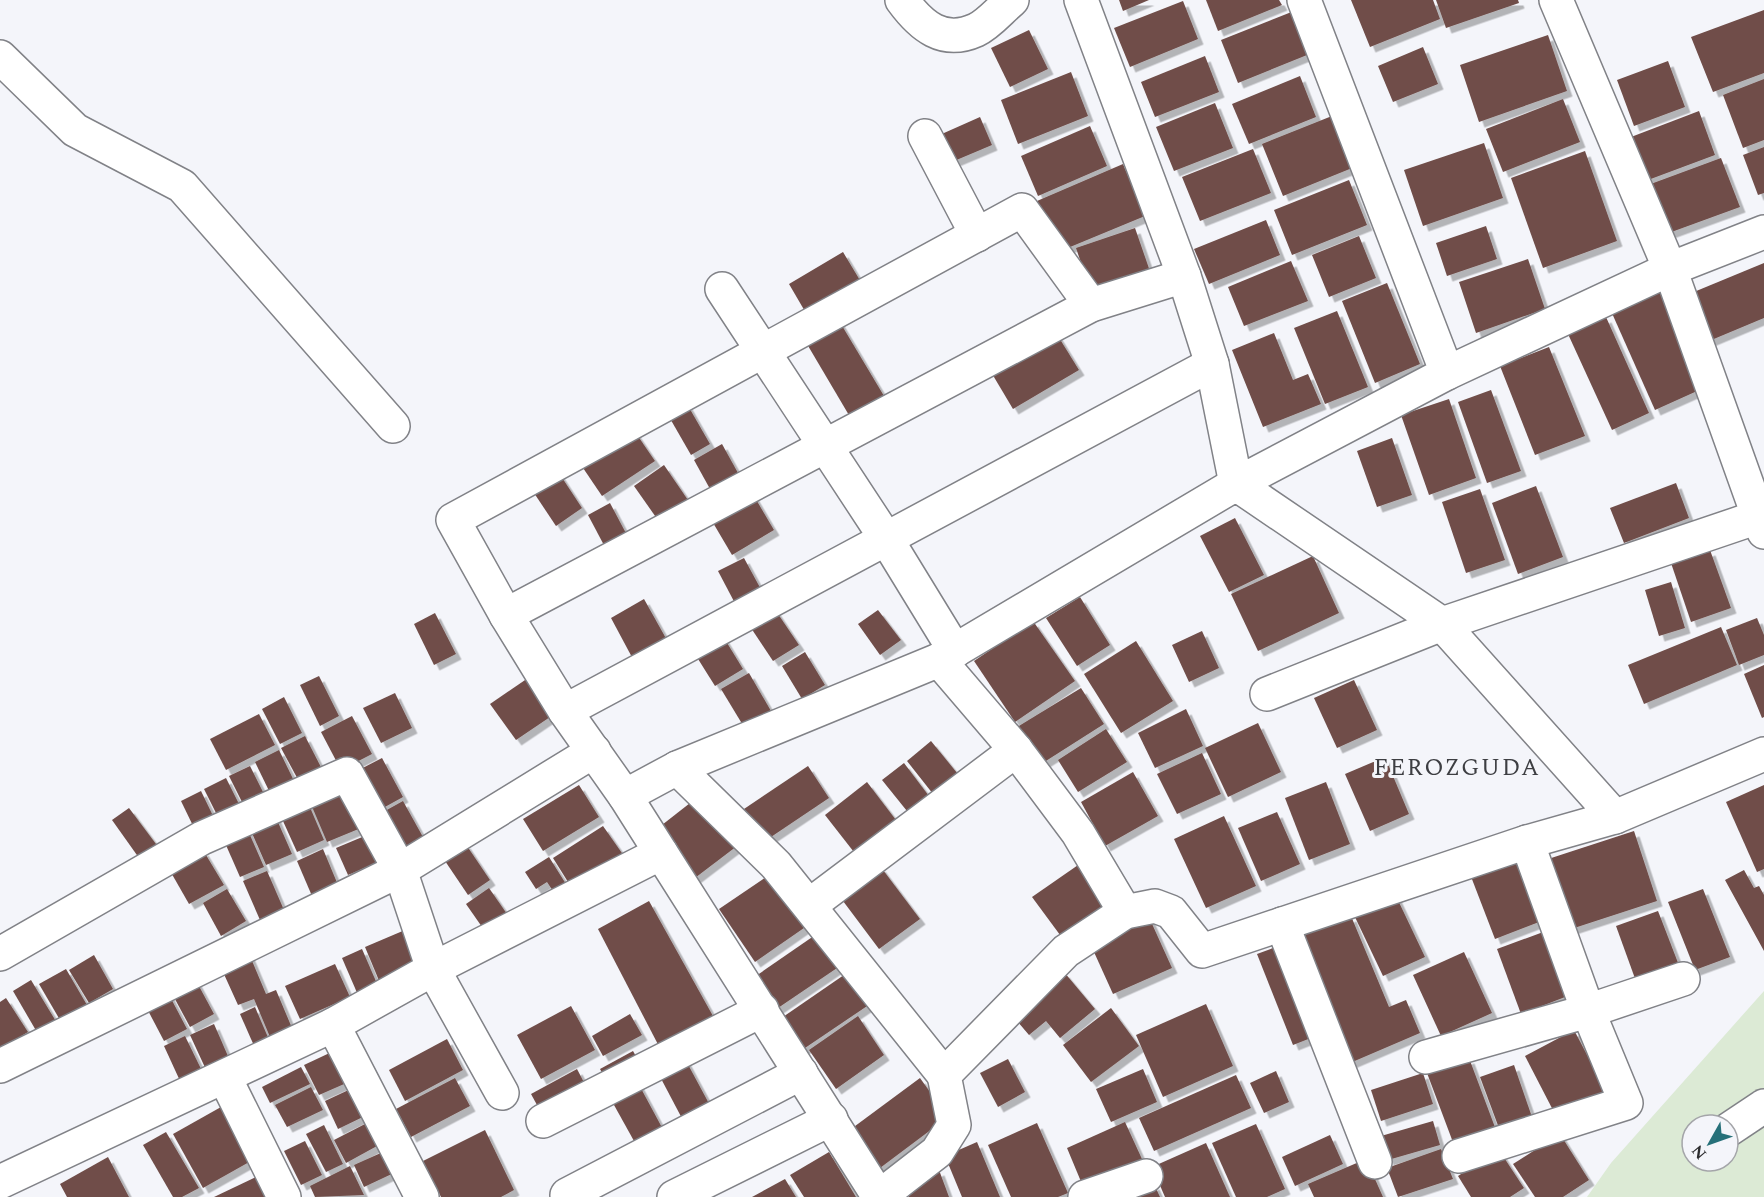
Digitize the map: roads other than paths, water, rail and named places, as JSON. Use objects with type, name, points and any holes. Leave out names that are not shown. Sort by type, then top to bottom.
[{"type":"street","points":[[902,0],[925,27],[953,36],[977,30],[1012,0]]},
{"type":"street","points":[[1081,0],[1184,276],[1212,364],[1236,484],[1442,624],[1615,817]]},
{"type":"street","points":[[1304,0],[1447,373]]},
{"type":"street","points":[[1267,694],[1442,624],[1761,525],[1670,269],[1556,0]]},
{"type":"street","points":[[0,57],[75,130],[182,186],[393,426]]},
{"type":"street","points":[[925,136],[977,235]]},
{"type":"street","points":[[677,768],[776,865],[944,1075],[954,1125],[937,1152],[879,1197],[625,796],[565,711],[506,615],[453,520],[1022,210],[1091,305]]},
{"type":"street","points":[[625,796],[677,768],[947,655],[1236,484],[1447,373],[1670,269],[1764,232]]},
{"type":"street","points":[[506,615],[1091,305],[1184,276]]},
{"type":"street","points":[[722,289],[887,540],[947,655],[1078,833],[1125,912]]},
{"type":"street","points":[[565,711],[1212,364]]},
{"type":"street","points":[[810,905],[1016,750]]},
{"type":"street","points":[[0,1066],[399,870],[594,751]]},
{"type":"street","points":[[944,1075],[1066,951],[1125,912],[1155,906],[1171,912],[1202,951],[1527,842],[1615,817],[1764,754]]},
{"type":"street","points":[[0,954],[202,838],[347,774],[399,870],[434,969],[502,1093]]},
{"type":"street","points":[[1459,1156],[1626,1103],[1588,1011],[1527,842]]},
{"type":"street","points":[[0,1182],[225,1078],[333,1025],[434,969],[661,854]]},
{"type":"street","points":[[1282,924],[1375,1162]]},
{"type":"street","points":[[1426,1057],[1588,1011],[1683,979]]},
{"type":"street","points":[[543,1121],[762,1010]]},
{"type":"street","points":[[333,1025],[409,1193]]},
{"type":"street","points":[[567,1195],[801,1073]]},
{"type":"street","points":[[225,1078],[284,1197]]},
{"type":"street","points":[[1740,1122],[1764,1106]]},
{"type":"street","points":[[674,1197],[831,1119]]},
{"type":"street","points":[[1085,1197],[1146,1176]]},
{"type":"district","name":"FEROZGUDA","points":[[1457,767]]}]
